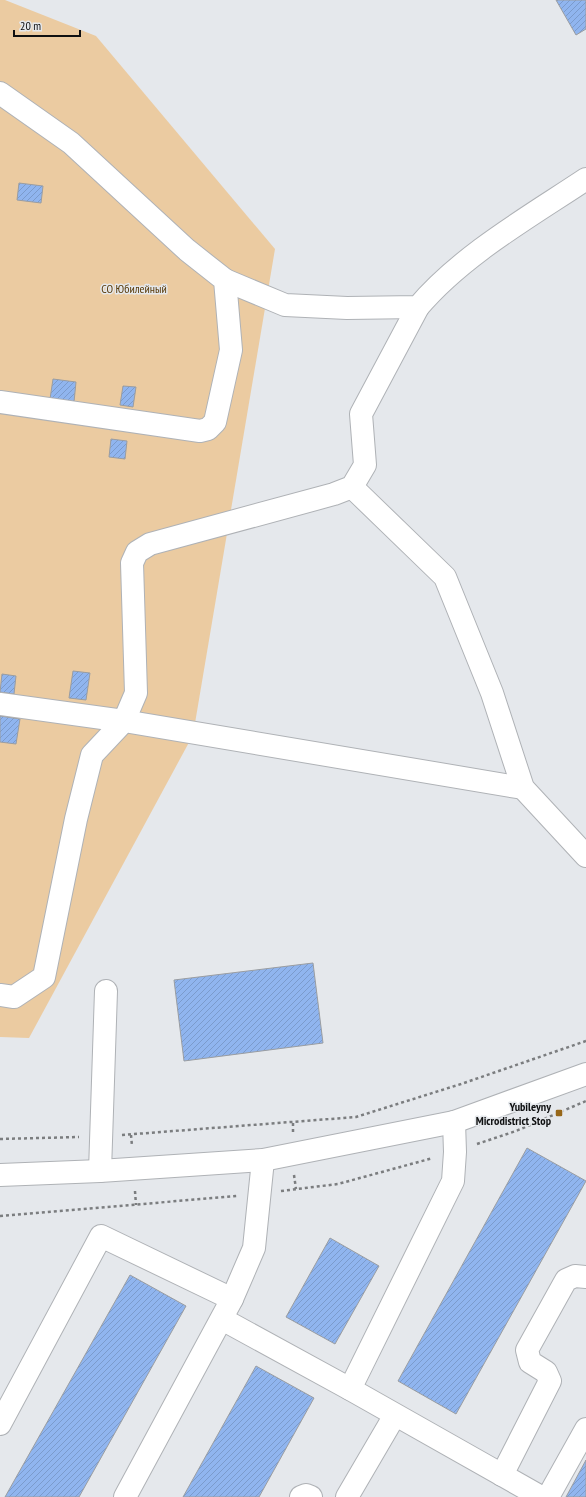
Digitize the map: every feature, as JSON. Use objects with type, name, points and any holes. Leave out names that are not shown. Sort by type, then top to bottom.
[{"type":"lane","points":[[0,93],[71,143],[187,250],[225,280],[285,304],[347,308],[418,307]]},
{"type":"lane","points":[[0,995],[14,997],[44,977],[76,819],[92,755],[124,721],[136,693],[132,563],[137,552],[150,544],[334,494],[352,486],[365,465],[361,414],[418,307],[456,269],[479,251],[586,178]]},
{"type":"lane","points":[[0,402],[200,431],[208,429],[215,422],[231,350],[225,280]]},
{"type":"lane","points":[[352,486],[445,577],[492,693],[523,788],[586,856]]},
{"type":"lane","points":[[0,704],[124,721],[523,788]]},
{"type":"lane","points":[[100,1171],[106,991]]},
{"type":"lane","points":[[0,1175],[100,1171],[263,1160],[454,1122],[586,1074]]},
{"type":"lane","points":[[350,1389],[453,1181],[455,1152],[454,1122]]},
{"type":"lane","points":[[125,1497],[222,1319],[254,1248],[263,1160]]},
{"type":"lane","points":[[0,1424],[101,1236],[232,1299]]},
{"type":"lane","points":[[502,1475],[550,1381],[546,1372],[530,1362],[527,1350],[566,1280],[576,1276],[586,1277]]},
{"type":"lane","points":[[222,1319],[350,1389],[541,1497]]},
{"type":"lane","points":[[347,1497],[395,1415]]},
{"type":"lane","points":[[548,1497],[586,1429]]},
{"type":"lane","points":[[301,1497],[306,1495],[311,1497]]},
{"type":"path","points":[[0,1138],[101,1137],[356,1117],[462,1084],[586,1040]]},
{"type":"green space","name":"СО Юбилейный","points":[[0,0],[5,0],[96,36],[275,249],[193,735],[29,1038],[0,1037]]},
{"type":"building","points":[[556,0],[586,0],[586,29],[576,35]]},
{"type":"building","points":[[19,183],[43,186],[41,203],[17,200]]},
{"type":"building","points":[[53,379],[76,382],[74,402],[50,399]]},
{"type":"building","points":[[123,386],[136,387],[133,407],[120,405]]},
{"type":"building","points":[[111,439],[127,441],[125,459],[109,457]]},
{"type":"building","points":[[73,671],[90,673],[86,700],[69,698]]},
{"type":"building","points":[[2,674],[16,676],[14,694],[0,692]]},
{"type":"building","points":[[0,716],[20,719],[16,744],[0,742]]},
{"type":"building","points":[[313,963],[323,1043],[184,1061],[174,980]]},
{"type":"building","points":[[527,1148],[586,1181],[456,1414],[398,1381]]},
{"type":"building","points":[[330,1238],[379,1266],[335,1344],[286,1317]]},
{"type":"building","points":[[130,1275],[186,1306],[79,1497],[5,1497]]},
{"type":"building","points":[[256,1366],[314,1398],[259,1497],[183,1497]]},
{"type":"building","points":[[586,1460],[586,1497],[566,1497]]},
{"type":"place","name":"Yubileyny Microdistrict Stop","points":[[559,1113]]}]
